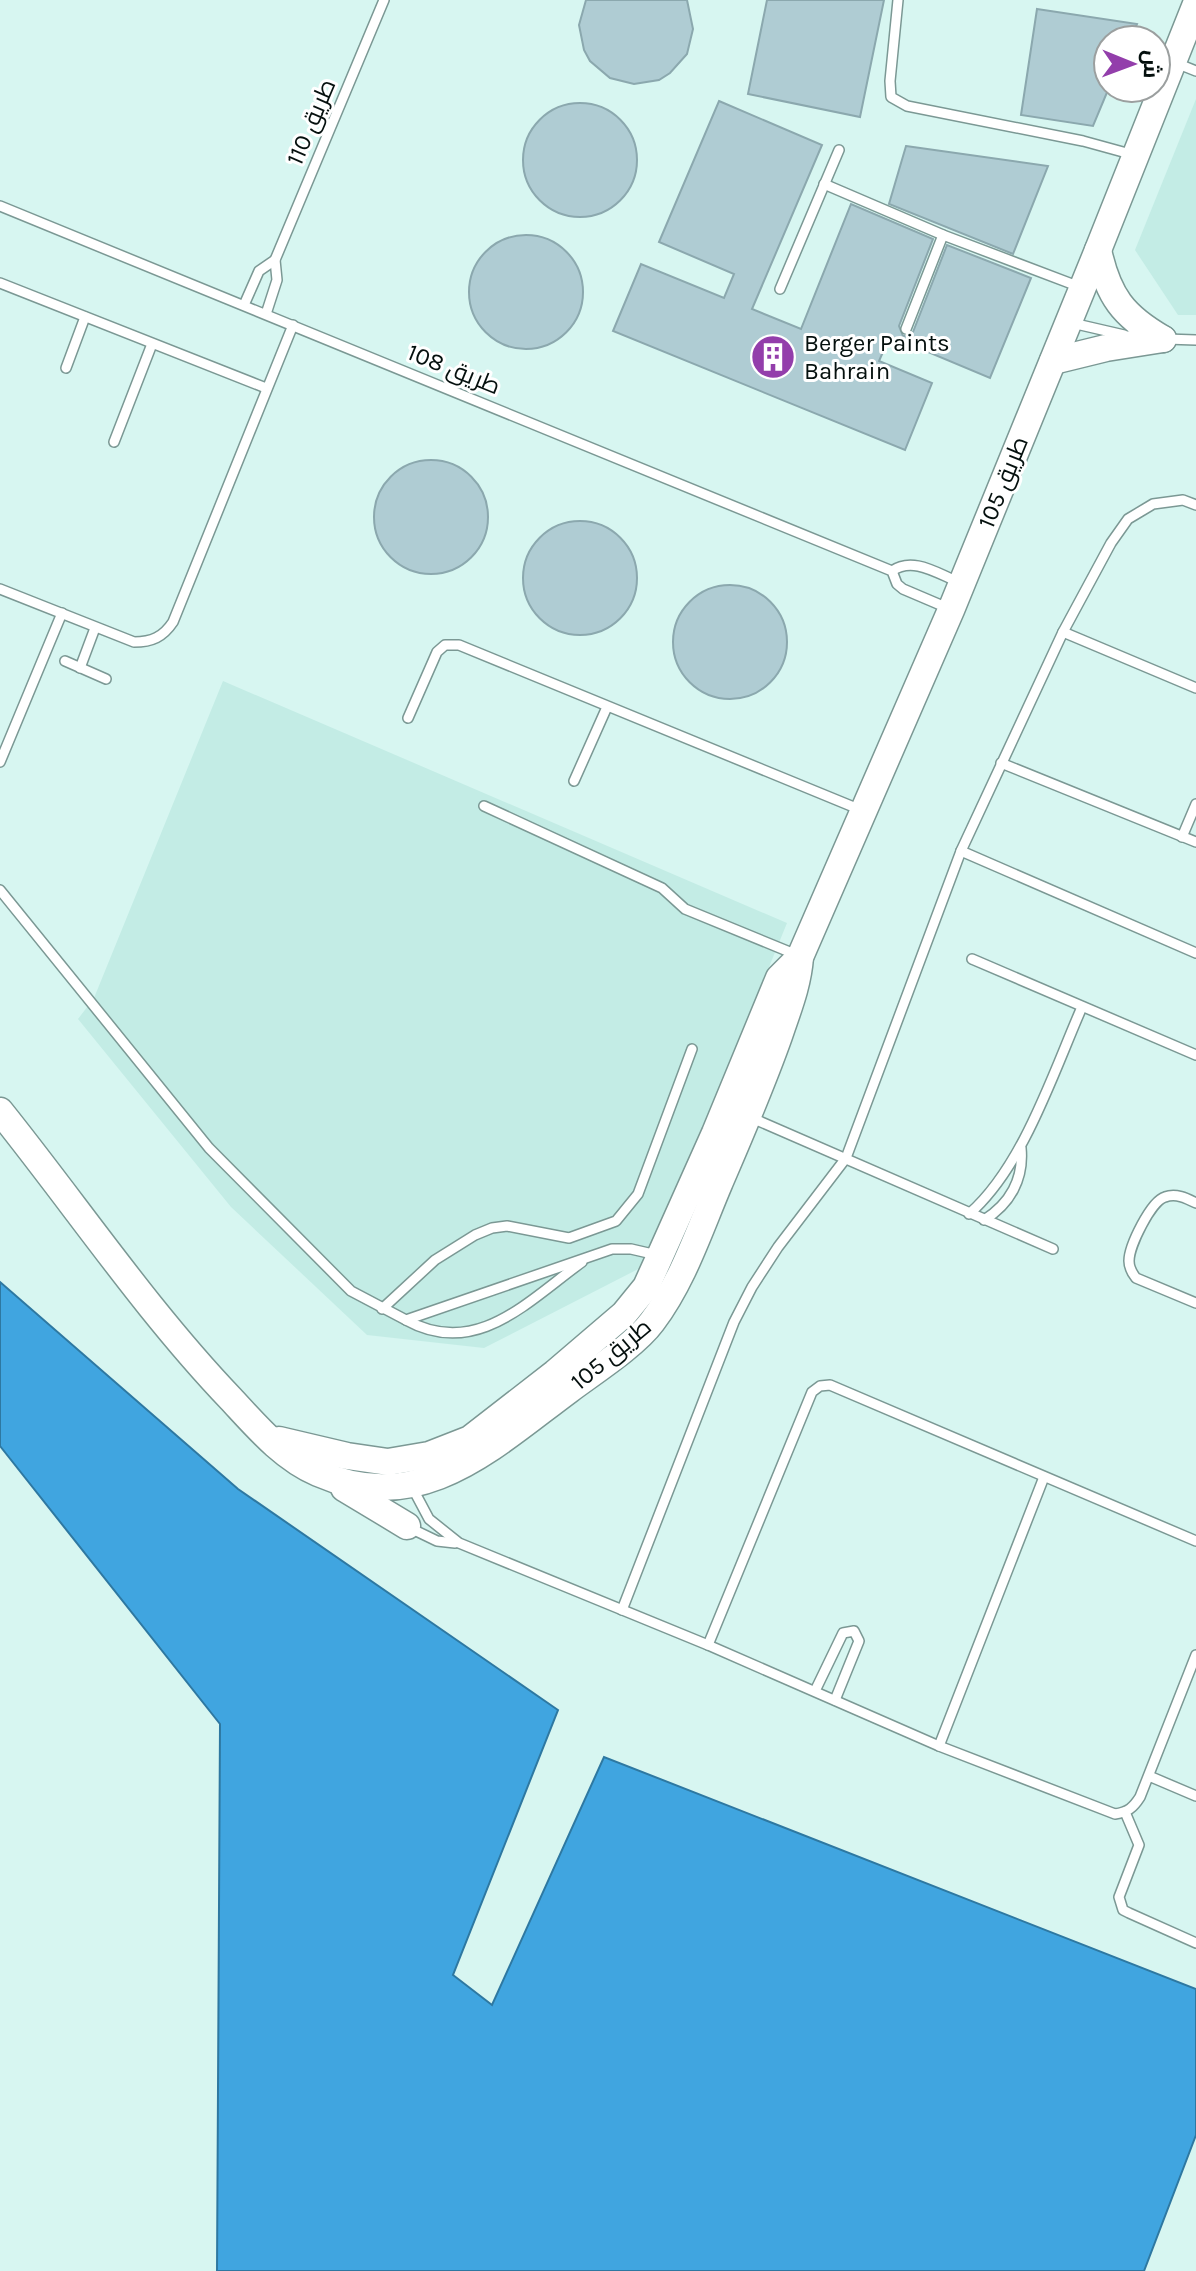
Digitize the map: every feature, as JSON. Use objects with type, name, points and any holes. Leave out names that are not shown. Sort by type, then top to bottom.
[{"type":"street","name":"طريق 105","points":[[726,1138],[748,1117],[797,985],[800,957],[951,610],[1134,155],[1184,66],[1196,4]]},
{"type":"street","points":[[1098,250],[1104,279],[1118,304],[1139,325],[1163,339]]},
{"type":"street","points":[[1053,361],[1163,339]]},
{"type":"street","name":"طريق 105","points":[[0,1111],[149,1304],[211,1378],[267,1437],[290,1457],[316,1473],[341,1482],[400,1490],[451,1473],[499,1442],[650,1325],[672,1294],[672,1261],[726,1138],[779,978],[800,957]]},
{"type":"street","name":"طريق 105","points":[[267,1437],[306,1448],[400,1490]]},
{"type":"street","points":[[316,1473],[400,1490]]},
{"type":"lane","name":"طريق 110","points":[[266,314],[277,280],[275,260],[384,0]]},
{"type":"lane","points":[[898,0],[891,97],[907,106],[1083,141],[1134,155]]},
{"type":"lane","points":[[780,289],[839,150]]},
{"type":"lane","points":[[824,184],[943,235],[1083,288]]},
{"type":"lane","name":"طريق 108","points":[[0,206],[892,571],[897,584],[903,589],[951,610]]},
{"type":"lane","points":[[906,329],[943,235]]},
{"type":"lane","name":"طريق 110","points":[[244,305],[259,271],[275,260]]},
{"type":"lane","points":[[0,283],[266,388]]},
{"type":"lane","points":[[66,368],[85,317]]},
{"type":"lane","points":[[1069,322],[1116,334],[1196,340]]},
{"type":"lane","points":[[0,589],[134,642],[146,642],[166,632],[173,622],[293,325]]},
{"type":"lane","points":[[114,442],[152,344]]},
{"type":"lane","points":[[622,1610],[734,1322],[778,1247],[846,1158],[961,851],[1063,632],[1111,543],[1128,519],[1153,504],[1183,500],[1196,505]]},
{"type":"lane","name":"طريق 108","points":[[892,571],[912,564],[961,583]]},
{"type":"lane","points":[[0,762],[62,613]]},
{"type":"lane","points":[[80,668],[95,628]]},
{"type":"lane","points":[[1063,632],[1196,688]]},
{"type":"lane","points":[[408,718],[437,652],[445,645],[459,645],[864,811]]},
{"type":"lane","points":[[65,661],[106,679]]},
{"type":"lane","points":[[574,781],[607,707]]},
{"type":"lane","points":[[1001,763],[1196,842]]},
{"type":"lane","points":[[1182,837],[1196,804]]},
{"type":"lane","points":[[484,806],[662,888],[685,909],[800,957]]},
{"type":"lane","points":[[961,851],[1196,953]]},
{"type":"lane","points":[[0,890],[209,1148],[351,1291],[425,1330],[445,1335],[464,1334],[493,1325],[591,1255]]},
{"type":"lane","points":[[972,959],[1196,1055]]},
{"type":"lane","points":[[969,1214],[996,1187],[1021,1144],[1082,1007]]},
{"type":"lane","points":[[382,1309],[435,1260],[492,1228],[507,1226],[569,1238],[616,1221],[638,1194],[692,1049]]},
{"type":"lane","points":[[748,1117],[1053,1249]]},
{"type":"lane","points":[[984,1220],[1004,1205],[1018,1183],[1021,1144]]},
{"type":"lane","points":[[1196,1203],[1178,1195],[1156,1202],[1128,1260],[1136,1278],[1196,1303]]},
{"type":"lane","points":[[406,1320],[612,1249],[631,1249],[672,1261]]},
{"type":"lane","points":[[708,1645],[812,1392],[820,1386],[830,1385],[1196,1541]]},
{"type":"lane","points":[[939,1746],[1044,1477]]},
{"type":"lane","points":[[400,1490],[459,1543]]},
{"type":"lane","points":[[400,1490],[426,1538],[459,1543],[708,1645],[939,1746],[1115,1814],[1134,1806],[1149,1776],[1196,1655]]},
{"type":"lane","points":[[815,1691],[840,1638],[848,1630],[854,1631],[859,1641],[835,1700]]},
{"type":"lane","points":[[1149,1776],[1196,1796]]},
{"type":"lane","points":[[1125,1812],[1139,1845],[1119,1897],[1120,1904],[1129,1913],[1196,1943]]},
{"type":"shaded area","points":[[1196,99],[1196,315],[1178,315],[1135,250]]},
{"type":"shaded area","points":[[223,681],[787,923],[648,1264],[484,1348],[367,1335],[231,1207],[78,1019],[94,998]]},
{"type":"water","points":[[0,1282],[238,1489],[558,1710],[453,1975],[492,2005],[604,1757],[1196,1989],[1196,2135],[1144,2271],[217,2271],[220,1724],[0,1446]]},
{"type":"building","points":[[586,0],[687,0],[693,29],[687,54],[659,80],[634,84],[610,78],[590,61],[584,50],[579,25]]},
{"type":"building","points":[[767,0],[884,0],[860,117],[748,94]]},
{"type":"building","points":[[1037,9],[1137,24],[1092,24],[1092,104],[1102,104],[1093,126],[1021,115]]},
{"type":"building","points":[[719,101],[822,145],[752,309],[801,329],[851,204],[933,239],[899,326],[903,336],[913,332],[947,245],[1031,278],[990,378],[890,336],[879,361],[932,383],[905,450],[613,331],[641,264],[724,298],[734,274],[659,242]]},
{"type":"building","points":[[580,103],[612,112],[628,128],[637,160],[628,192],[612,208],[580,217],[548,208],[532,192],[523,160],[532,128],[548,112]]},
{"type":"building","points":[[906,146],[1048,166],[1013,254],[889,204]]},
{"type":"building","points":[[526,235],[558,244],[574,260],[583,292],[574,324],[558,340],[526,349],[494,340],[478,324],[469,292],[478,260],[494,244]]},
{"type":"building","points":[[431,460],[463,469],[479,485],[488,517],[479,549],[463,565],[431,574],[399,565],[383,549],[374,517],[383,485],[399,469]]},
{"type":"building","points":[[580,521],[612,530],[628,546],[637,578],[628,610],[612,626],[580,635],[548,626],[532,610],[523,578],[532,546],[548,530]]},
{"type":"building","points":[[730,585],[762,594],[778,610],[787,642],[778,674],[762,690],[730,699],[698,690],[682,674],[673,642],[682,610],[698,594]]},
{"type":"place","name":"Berger Paints Bahrain","points":[[773,357]]}]
